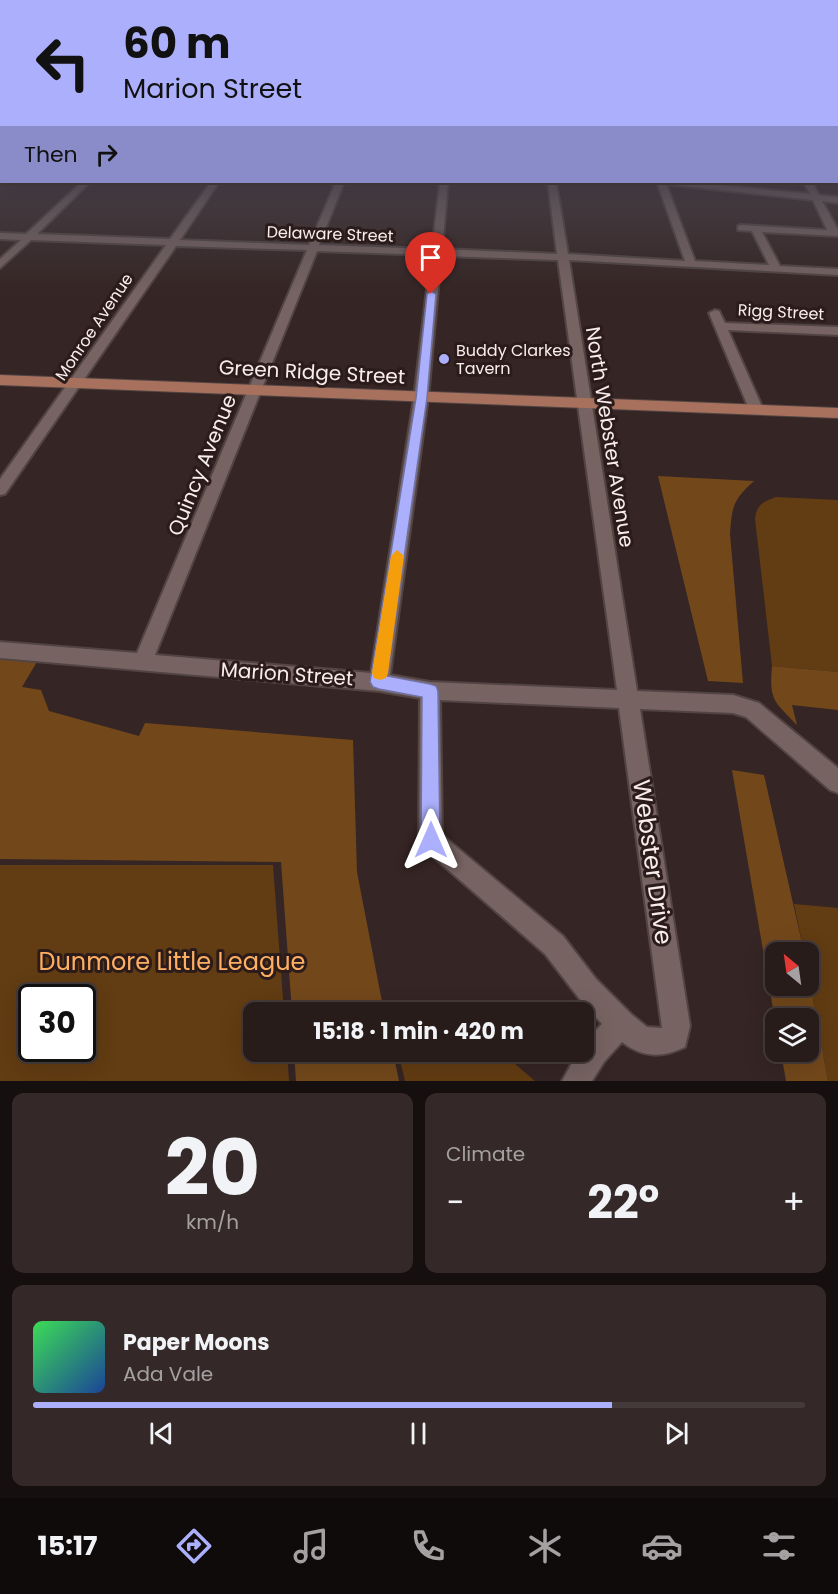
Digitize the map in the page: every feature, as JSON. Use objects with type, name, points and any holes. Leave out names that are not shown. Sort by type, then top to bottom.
[{"type":"main road","name":"Green Ridge Street","points":[[0,380],[838,413]]},
{"type":"street","points":[[0,265],[74,193]]},
{"type":"street","name":"Monroe Avenue","points":[[0,490],[207,193]]},
{"type":"street","name":"Quincy Avenue","points":[[142,663],[335,193]]},
{"type":"street","points":[[379,682],[421,398],[443,193]]},
{"type":"street","name":"North Webster Avenue","points":[[554,193],[630,698]]},
{"type":"street","points":[[665,193],[692,264]]},
{"type":"street","points":[[773,193],[838,200]]},
{"type":"street","points":[[813,193],[836,233]]},
{"type":"street","points":[[741,228],[836,233]]},
{"type":"street","points":[[756,229],[776,268]]},
{"type":"street","name":"Delaware Street","points":[[0,236],[563,258],[838,272]]},
{"type":"street","points":[[714,313],[722,326],[756,409]]},
{"type":"street","name":"Rigg Street","points":[[722,326],[838,331]]},
{"type":"street","name":"Marion Street","points":[[0,650],[379,682],[430,691],[733,704],[752,710],[838,782]]},
{"type":"street","points":[[430,691],[431,840],[530,921],[554,945],[587,988],[621,1024],[594,1052],[576,1081]]},
{"type":"street","name":"Webster Drive","points":[[621,1024],[642,1040],[665,1042],[675,1037],[676,1026],[630,698]]},
{"type":"green space","points":[[776,497],[838,500],[838,672],[772,666],[755,519],[761,504]]},
{"type":"green space","name":"Dunmore Little League","points":[[0,865],[273,865],[283,1002],[243,1002],[243,1062],[288,1062],[289,1081],[0,1081]]},
{"type":"green space","points":[[794,904],[838,908],[838,1081],[828,1081],[819,1032],[819,1008],[815,1008],[812,996],[819,996],[819,942],[802,942]]},
{"type":"green space","points":[[400,1062],[513,1062],[535,1081],[405,1081]]},
{"type":"shaded area","points":[[658,476],[754,481],[735,504],[730,534],[743,683],[708,681]]},
{"type":"shaded area","points":[[0,656],[38,660],[22,687],[41,690],[49,711],[139,736],[145,723],[353,740],[357,872],[382,1002],[291,1002],[281,862],[0,859]]},
{"type":"shaded area","points":[[772,666],[838,672],[838,710],[792,705],[797,725],[775,700],[771,687]]},
{"type":"shaded area","points":[[732,770],[764,775],[802,942],[765,942],[765,962]]},
{"type":"shaded area","points":[[771,996],[812,996],[815,1008],[773,1008]]},
{"type":"shaded area","points":[[819,1032],[828,1081],[786,1081],[783,1062],[819,1062]]},
{"type":"shaded area","points":[[295,1062],[395,1062],[399,1081],[296,1081]]},
{"type":"slow traffic","points":[[380,673],[397,556]]},
{"type":"place","name":"Buddy Clarkes Tavern","points":[[444,359]]},
{"type":"route","points":[[431,294],[421,398],[379,682],[430,691],[431,840]]}]
